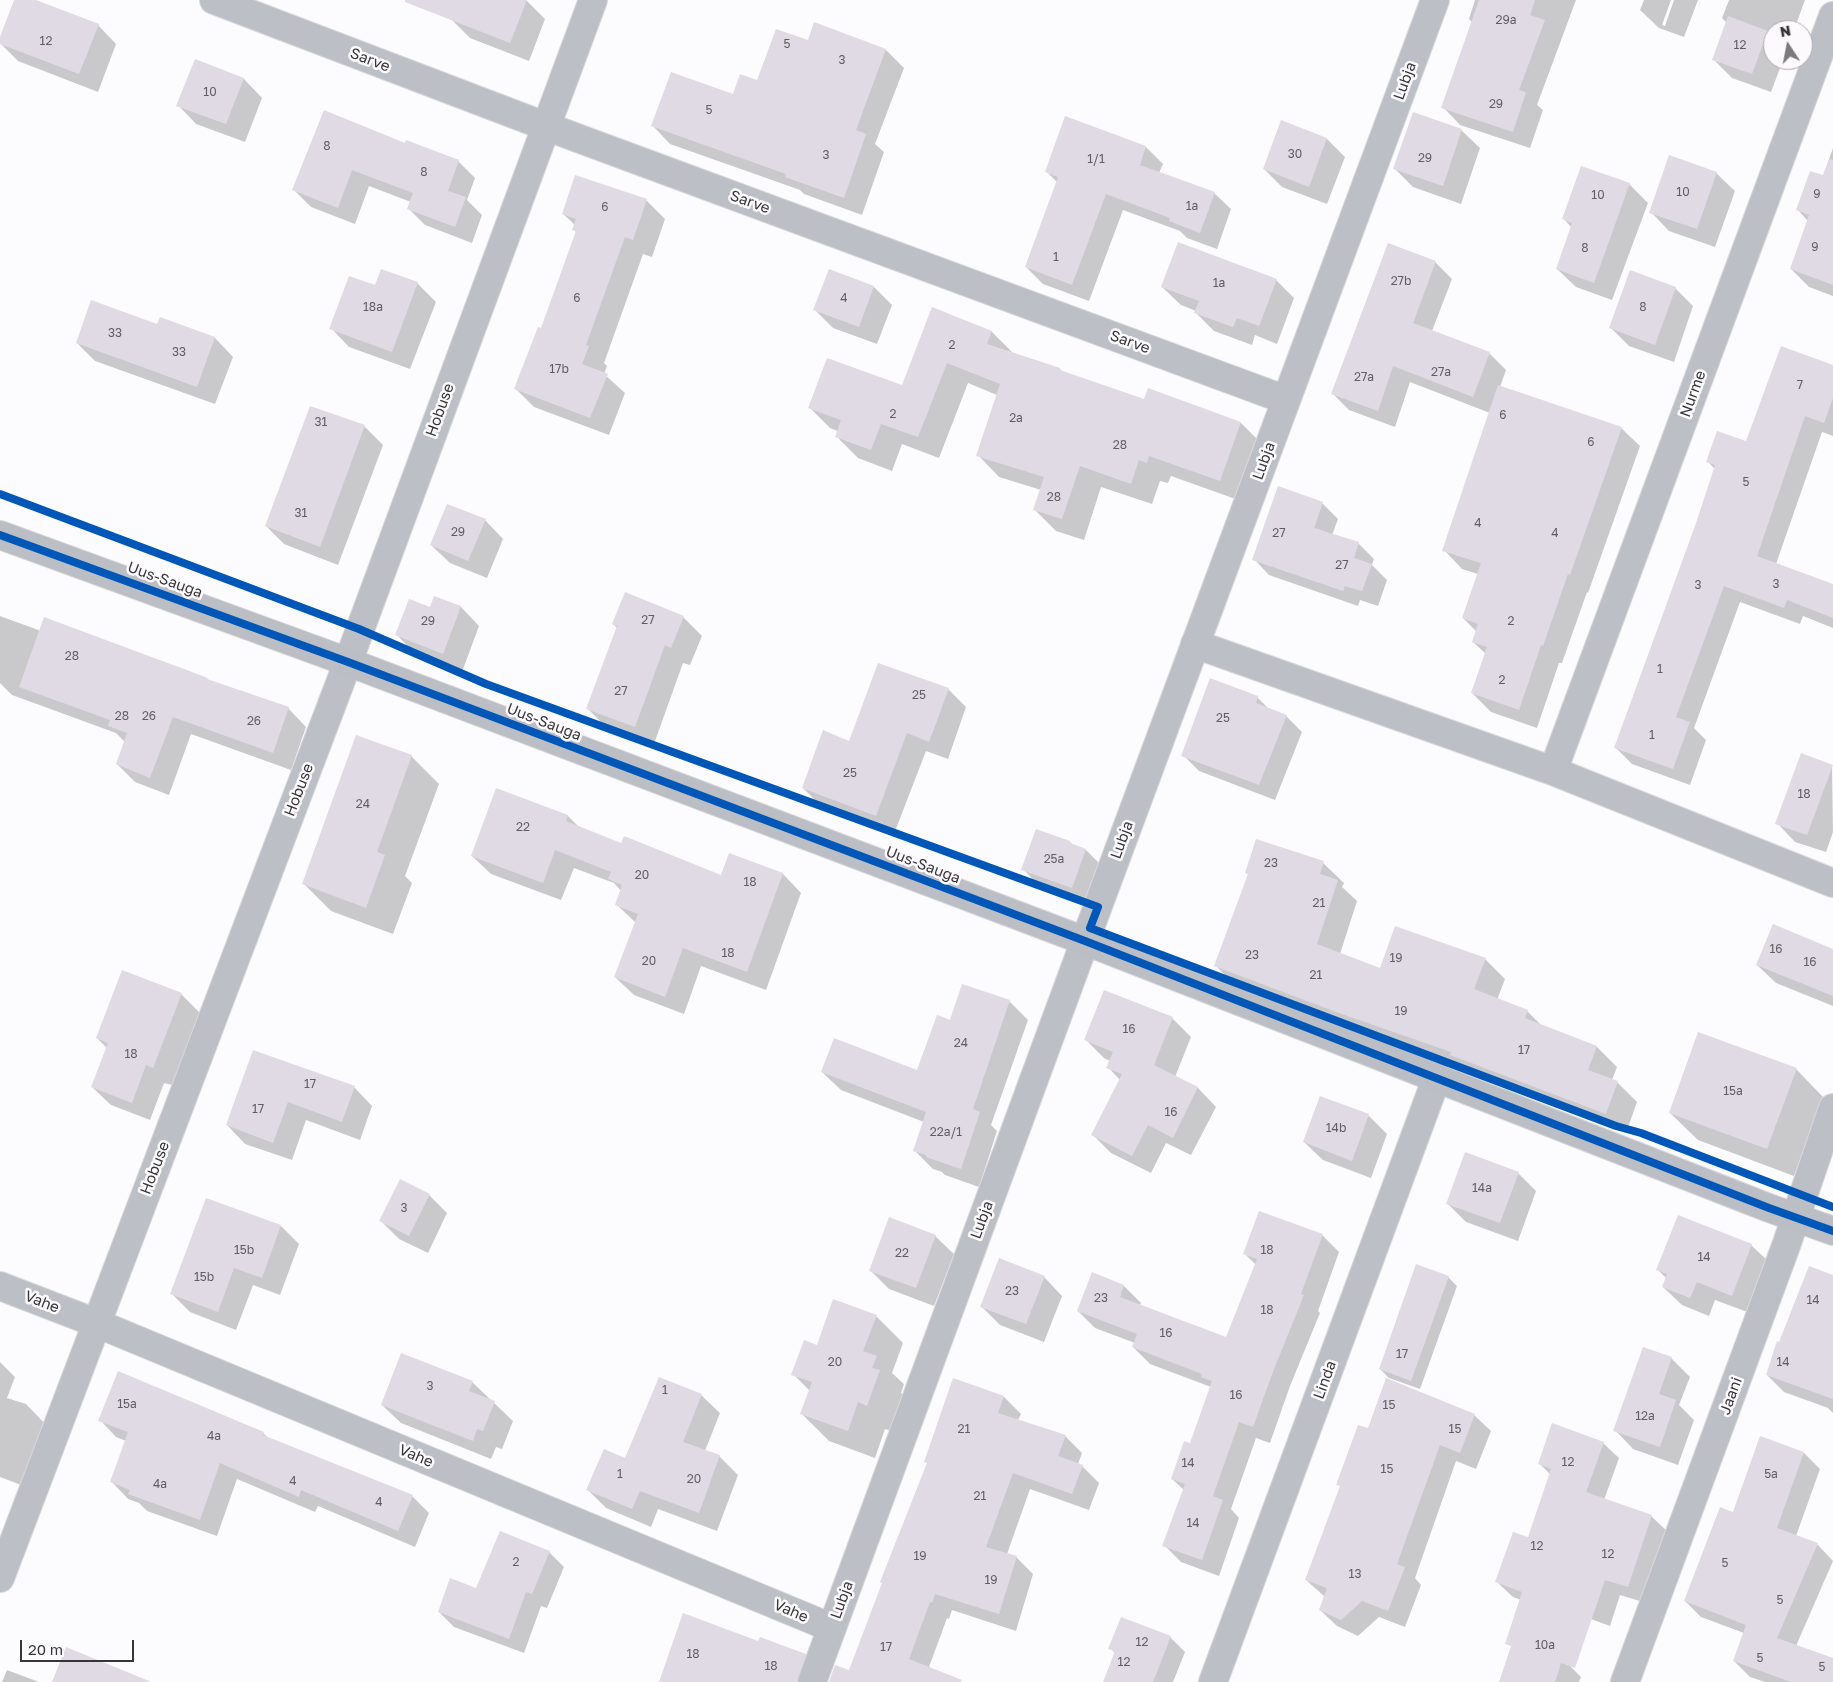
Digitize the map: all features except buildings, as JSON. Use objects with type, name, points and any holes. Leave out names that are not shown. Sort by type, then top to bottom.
[{"type":"street","name":"Sarve","points":[[214,0],[545,126],[1286,400]]},
{"type":"street","name":"Hobuse","points":[[0,1578],[348,662],[593,0]]},
{"type":"street","name":"Lubja","points":[[812,1682],[1435,0]]},
{"type":"street","name":"Nurme","points":[[1553,772],[1833,16]]},
{"type":"street","name":"Uus-Sauga","points":[[0,535],[348,662],[1085,941],[1833,1231]]},
{"type":"street","points":[[1195,644],[1553,772],[1833,883]]},
{"type":"street","name":"Linda","points":[[1213,1682],[1437,1077]]},
{"type":"street","name":"Jaani","points":[[1625,1682],[1797,1218],[1833,1108]]},
{"type":"street","name":"Vahe","points":[[0,1286],[96,1323],[832,1628]]},
{"type":"cycle path","points":[[0,494],[359,629],[486,684],[1098,907],[1090,928],[1616,1126],[1641,1133],[1833,1207]]},
{"type":"cycle path","points":[[0,535],[348,662],[1085,941],[1769,1208],[1833,1231]]}]
